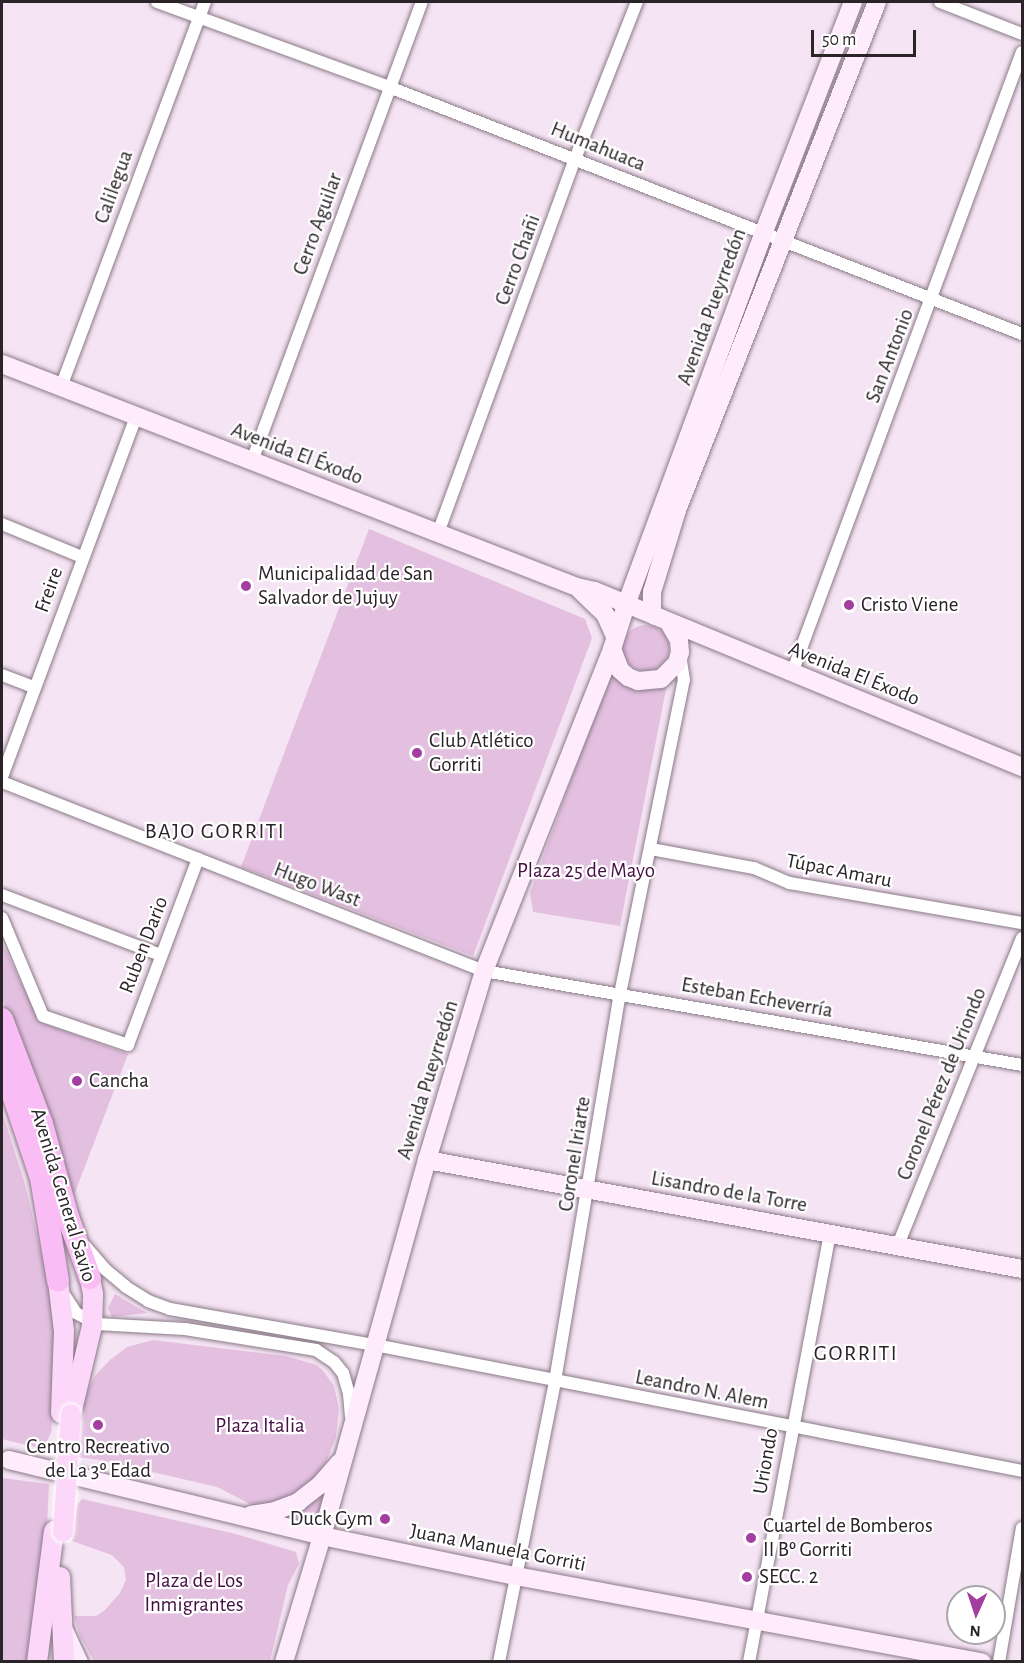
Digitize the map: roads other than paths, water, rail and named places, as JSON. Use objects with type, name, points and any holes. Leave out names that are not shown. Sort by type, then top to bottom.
[{"type":"highway","name":"Avenida General Savio","points":[[2,1019],[36,1106],[90,1278]]},
{"type":"highway","name":"Avenida General Savio","points":[[2,1062],[41,1178],[50,1220],[58,1281]]},
{"type":"main road","name":"Avenida Pueyrredón","points":[[284,1662],[322,1536],[427,1161],[484,971],[615,638],[763,234],[853,2]]},
{"type":"main road","name":"Avenida Pueyrredón","points":[[657,617],[652,610],[652,592],[662,555],[876,2]]},
{"type":"main road","name":"Avenida El Éxodo","points":[[2,364],[577,587],[595,591],[792,674],[1023,767]]},
{"type":"main road","name":"Avenida El Éxodo","points":[[577,587],[602,610],[615,638]]},
{"type":"main road","points":[[657,617],[679,640],[680,652],[677,663],[670,672],[650,682],[628,677],[620,670],[615,638],[626,622],[657,617]]},
{"type":"main road","name":"Lisandro de la Torre","points":[[427,1161],[1023,1269]]},
{"type":"main road","name":"Avenida General Savio","points":[[66,1414],[92,1323],[93,1294],[90,1278]]},
{"type":"main road","name":"Avenida General Savio","points":[[58,1281],[64,1331],[66,1414],[59,1532],[59,1595],[60,1620],[70,1660]]},
{"type":"main road","points":[[238,1515],[264,1514],[298,1502],[320,1485],[343,1459]]},
{"type":"main road","name":"Juana Manuela Gorriti","points":[[9,1460],[322,1536],[516,1576],[982,1662]]},
{"type":"main road","name":"Avenida General Savio","points":[[38,1662],[59,1532]]},
{"type":"main road","points":[[38,1662],[48,1655],[70,1660]]},
{"type":"street","name":"Humahuaca","points":[[157,2],[389,87],[1023,334]]},
{"type":"street","name":"Calilegua","points":[[61,387],[205,2]]},
{"type":"street","name":"Cerro Aguilar","points":[[252,461],[422,2]]},
{"type":"street","name":"Cerro Chañi","points":[[438,533],[575,159],[637,2]]},
{"type":"street","points":[[940,2],[1023,33]]},
{"type":"street","name":"San Antonio","points":[[792,674],[1023,52]]},
{"type":"street","name":"Freire","points":[[2,779],[82,556],[136,417]]},
{"type":"street","points":[[2,524],[82,556]]},
{"type":"street","name":"Coronel Iriarte","points":[[499,1662],[555,1381],[589,1191],[620,994],[684,680],[680,652]]},
{"type":"street","points":[[2,675],[34,687]]},
{"type":"street","name":"Hugo Wast","points":[[2,779],[484,971]]},
{"type":"street","name":"Túpac Amaru","points":[[651,849],[754,868],[790,883],[1023,923]]},
{"type":"street","name":"Ruben Dario","points":[[2,918],[44,1016],[128,1045],[198,859]]},
{"type":"street","points":[[2,895],[161,955]]},
{"type":"street","name":"Coronel Pérez de Uriondo","points":[[898,1245],[1023,938]]},
{"type":"street","name":"Esteban Echeverría","points":[[484,971],[1023,1065]]},
{"type":"street","name":"Leandro N. Alem","points":[[74,1230],[113,1276],[141,1298],[158,1305],[1023,1471]]},
{"type":"street","name":"Uriondo","points":[[749,1662],[830,1233]]},
{"type":"street","points":[[58,1281],[72,1310],[92,1323],[116,1327],[185,1329],[316,1350],[334,1362],[343,1373],[350,1394],[352,1426]]},
{"type":"street","points":[[999,1662],[1023,1528]]},
{"type":"place","name":"Municipalidad de San Salvador de Jujuy","points":[[246,586]]},
{"type":"place","name":"Cristo Viene","points":[[849,605]]},
{"type":"place","name":"Club Atlético Gorriti","points":[[417,753]]},
{"type":"place","name":"Cancha","points":[[77,1081]]},
{"type":"place","name":"Centro Recreativo de La 3º Edad","points":[[98,1425]]},
{"type":"place","name":"Duck Gym","points":[[385,1519]]},
{"type":"place","name":"Cuartel de Bomberos II Bº Gorriti","points":[[751,1538]]},
{"type":"place","name":"SECC. 2","points":[[747,1577]]},
{"type":"district","name":"BAJO GORRITI","points":[[215,832]]},
{"type":"district","name":"GORRITI","points":[[856,1354]]},
{"type":"park label","name":"Plaza 25 de Mayo","points":[[586,871]]},
{"type":"park label","name":"Plaza Italia","points":[[260,1426]]},
{"type":"park label","name":"Plaza de Los Inmigrantes","points":[[194,1593]]}]
